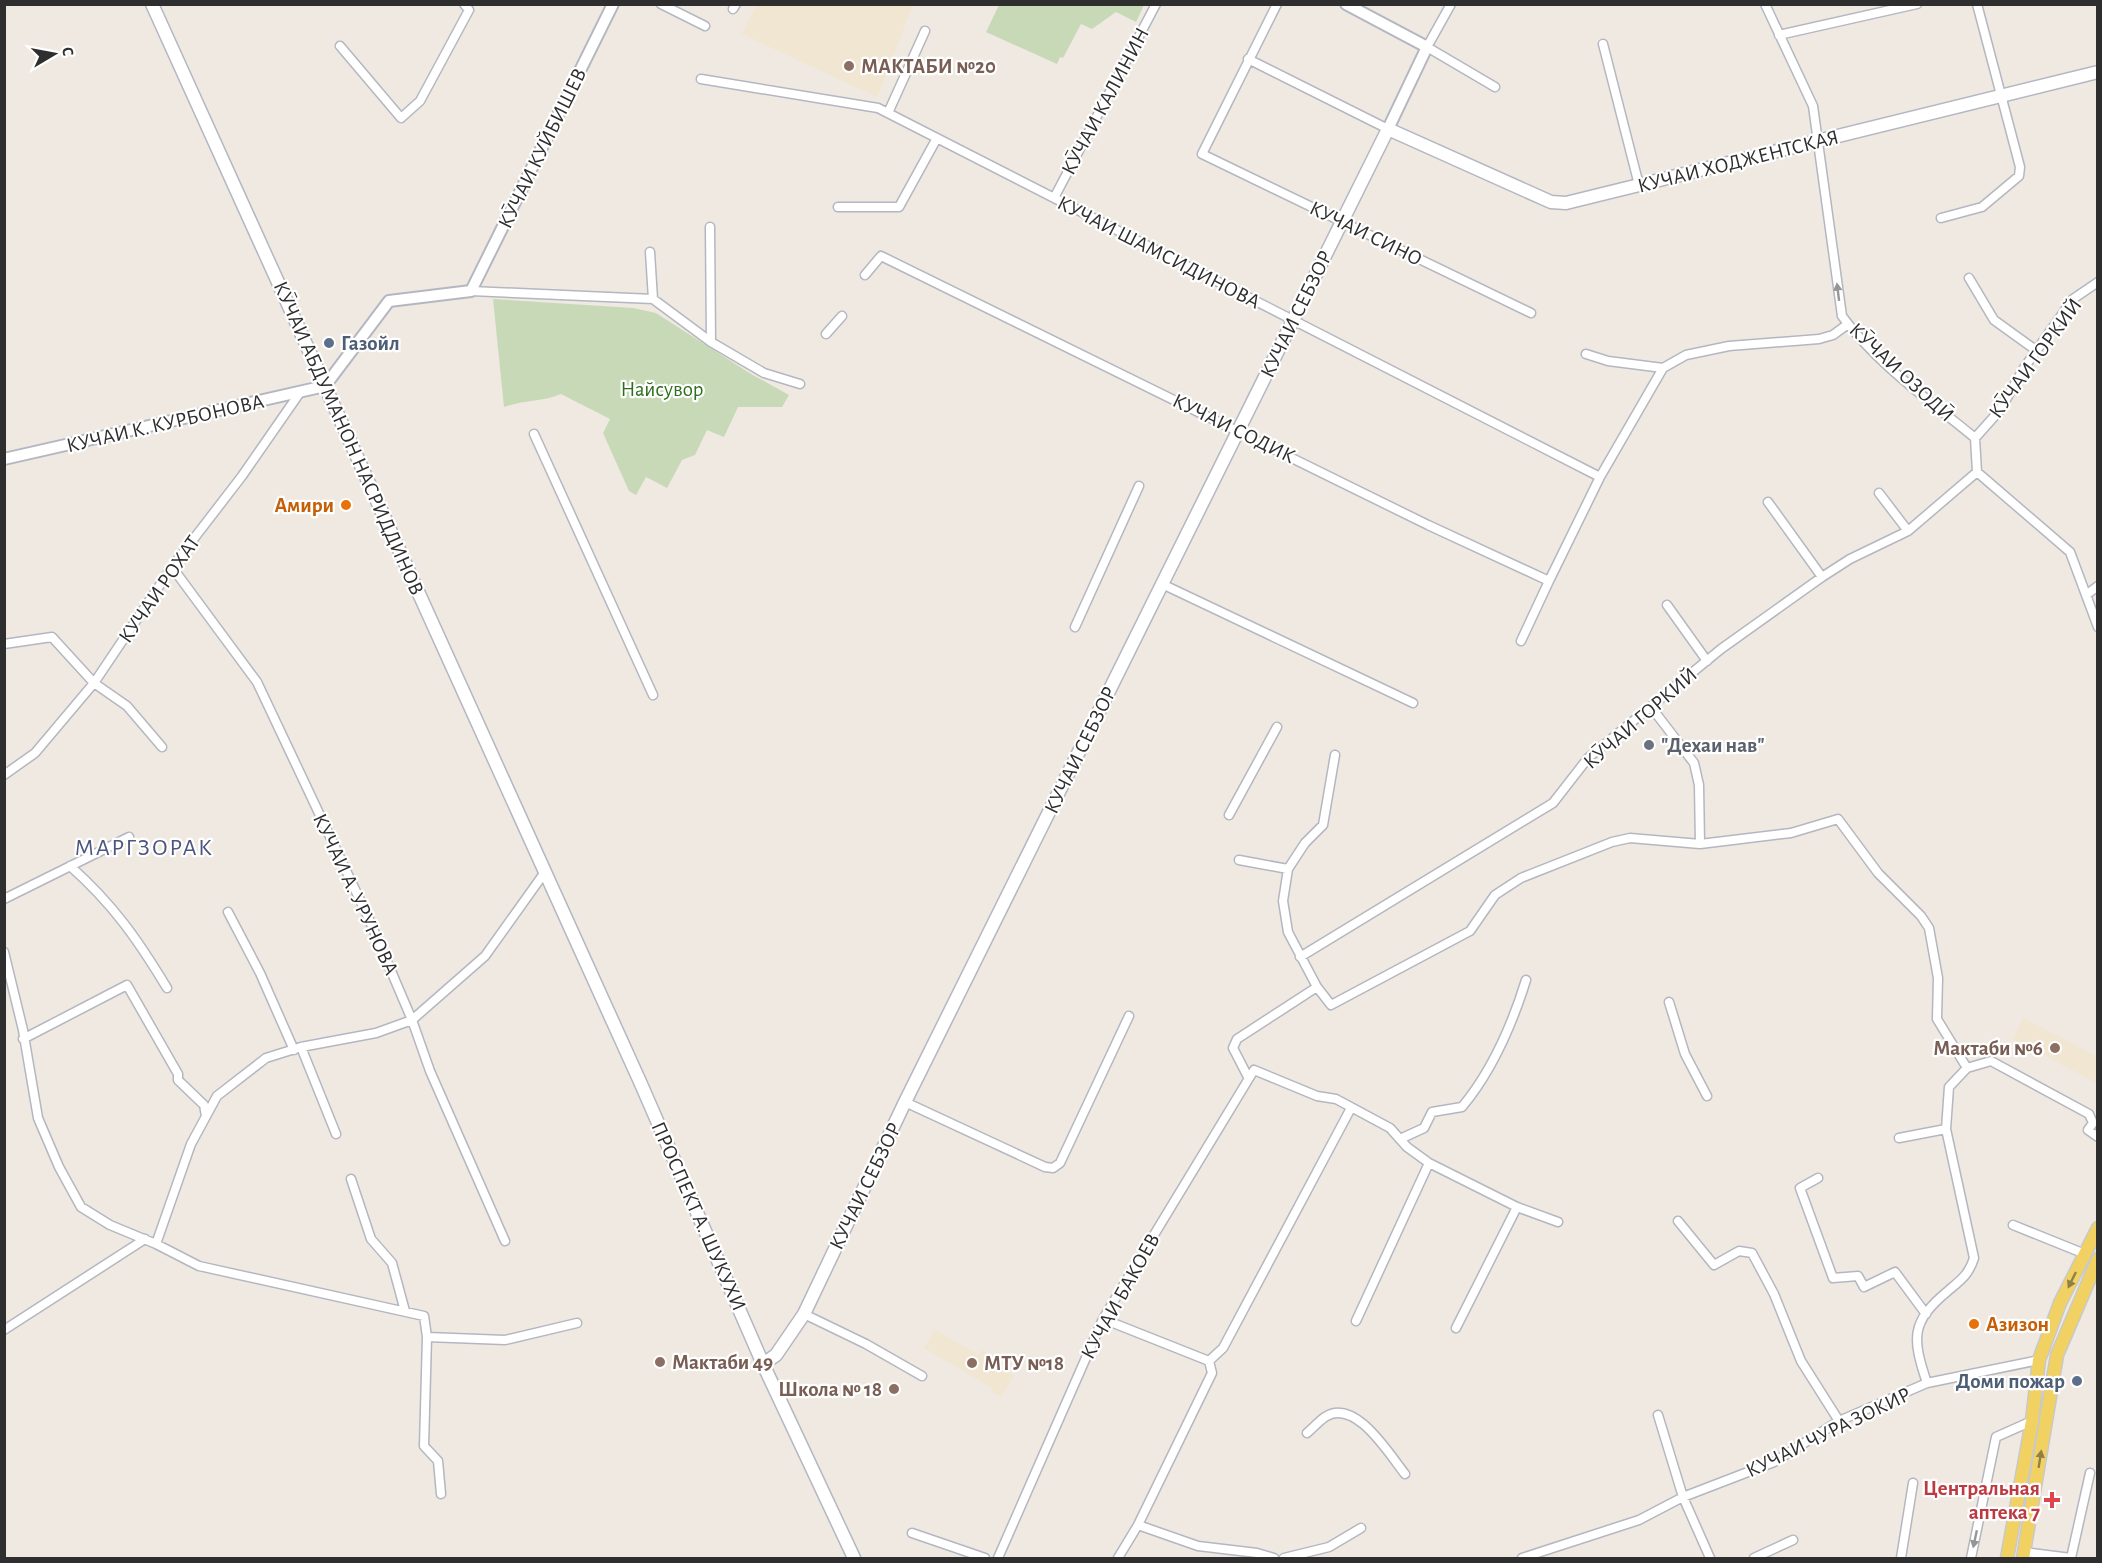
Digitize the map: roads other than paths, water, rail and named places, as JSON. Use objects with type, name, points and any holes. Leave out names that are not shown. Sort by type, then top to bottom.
[{"type":"main road","name":"КӮЧАИ АБДУМАНОН НАСРИДДИНОВ","points":[[152,4],[545,872]]},
{"type":"main road","name":"КУЧАИ ХОДЖЕНТСКАЯ","points":[[1388,129],[1551,202],[1566,203],[2097,72]]},
{"type":"main road","name":"КУЧАИ СЕБЗОР","points":[[763,1364],[776,1355],[804,1314],[905,1102],[1388,129]]},
{"type":"main road","name":"ПРОСПЕКТ А. ШУКУХИ","points":[[545,872],[763,1364],[854,1558]]},
{"type":"main road","points":[[2007,1558],[2032,1421],[2039,1360],[2060,1304],[2097,1228]]},
{"type":"main road","points":[[2024,1555],[2057,1355],[2086,1280],[2097,1259]]},
{"type":"street","points":[[340,46],[401,118],[420,101],[469,10],[464,4]]},
{"type":"street","name":"КӮЧАИ КУЙБИШЕВ","points":[[471,291],[613,4]]},
{"type":"street","points":[[661,4],[705,26]]},
{"type":"street","name":"КӮЧАИ КАЛИНИН","points":[[1054,198],[1156,4]]},
{"type":"street","points":[[1277,4],[1248,59],[1388,129],[1451,4]]},
{"type":"street","points":[[1346,4],[1428,47],[1495,87]]},
{"type":"street","name":"КӮЧАИ ОЗОДӢ","points":[[1765,4],[1814,106],[1842,315],[1857,337],[1902,378],[1975,438],[1977,471]]},
{"type":"street","points":[[1779,35],[1917,4]]},
{"type":"street","points":[[1941,218],[1982,207],[2019,176],[2020,166],[1977,4]]},
{"type":"street","points":[[888,113],[925,31]]},
{"type":"street","points":[[1603,44],[1640,185]]},
{"type":"street","name":"КУЧАИ СИНО","points":[[1248,59],[1202,154],[1531,313]]},
{"type":"street","name":"КУЧАИ ШАМСИДИНОВА","points":[[701,79],[878,108],[1600,477]]},
{"type":"street","points":[[838,207],[899,207],[937,138]]},
{"type":"street","points":[[710,227],[711,342]]},
{"type":"street","points":[[650,252],[653,299]]},
{"type":"street","name":"КУЧАИ СОДИК","points":[[865,275],[881,256],[1549,581]]},
{"type":"street","points":[[1970,278],[1994,320],[2037,351]]},
{"type":"street","name":"КӮЧАИ ГОРКИЙ","points":[[1975,438],[2000,410],[2073,299],[2097,282]]},
{"type":"street","points":[[325,386],[388,301],[471,291],[653,299],[711,342],[764,373],[800,384]]},
{"type":"street","points":[[826,334],[842,316]]},
{"type":"street","points":[[1521,641],[1600,477],[1663,368],[1686,355],[1729,346],[1819,339],[1833,335],[1848,324]]},
{"type":"street","points":[[1586,354],[1608,361],[1663,368]]},
{"type":"street","name":"КУЧАИ К. КУРБОНОВА","points":[[4,459],[325,386]]},
{"type":"street","name":"КУЧАИ РОХАТ","points":[[4,775],[35,753],[94,683],[172,567],[242,476],[301,392]]},
{"type":"street","points":[[534,434],[653,695]]},
{"type":"street","points":[[1977,471],[2070,552],[2097,627]]},
{"type":"street","name":"КӮЧАИ ГОРКИЙ","points":[[1300,957],[1553,803],[1561,796],[1588,758],[1707,661],[1822,577],[1850,559],[1908,531],[1977,471]]},
{"type":"street","points":[[1075,627],[1139,486]]},
{"type":"street","points":[[1880,493],[1908,531]]},
{"type":"street","points":[[1768,502],[1822,577]]},
{"type":"street","name":"КУЧАИ А. УРУНОВА","points":[[172,567],[257,682],[368,917],[412,1020],[430,1071],[505,1241]]},
{"type":"street","points":[[1162,584],[1413,703]]},
{"type":"street","points":[[2086,595],[2097,586]]},
{"type":"street","points":[[1667,605],[1707,661]]},
{"type":"street","points":[[4,644],[52,637],[94,683],[127,706],[162,747]]},
{"type":"street","points":[[1651,707],[1694,763],[1699,785],[1700,844]]},
{"type":"street","points":[[1229,815],[1277,727]]},
{"type":"street","points":[[1335,755],[1323,825],[1305,843],[1288,869],[1283,901],[1288,932],[1317,987],[1331,1005],[1470,931],[1496,895],[1521,878],[1612,842],[1630,838],[1700,844],[1791,833],[1838,819],[1878,873],[1921,916],[1929,928],[1938,978],[1937,1019],[1967,1068]]},
{"type":"street","points":[[4,899],[129,837]]},
{"type":"street","points":[[1239,860],[1288,869]]},
{"type":"street","points":[[70,866],[103,895],[140,943],[167,988]]},
{"type":"street","points":[[156,1244],[191,1144],[217,1096],[266,1058],[376,1033],[412,1020],[485,956],[545,872]]},
{"type":"street","points":[[228,912],[298,1049],[336,1134]]},
{"type":"street","points":[[4,952],[38,1118],[59,1167],[81,1207],[110,1225],[156,1244],[199,1266],[424,1316],[427,1337],[424,1446],[438,1461],[441,1494]]},
{"type":"street","points":[[1400,1139],[1424,1128],[1432,1112],[1461,1107],[1478,1087],[1515,1014],[1526,980]]},
{"type":"street","points":[[23,1039],[127,985],[178,1074],[178,1080],[204,1105],[206,1116]]},
{"type":"street","points":[[1317,987],[1237,1039],[1233,1048],[1248,1077],[1254,1070],[1317,1096],[1336,1099],[1390,1128],[1429,1163],[1517,1207],[1558,1222]]},
{"type":"street","points":[[1669,1002],[1685,1054],[1707,1096]]},
{"type":"street","points":[[905,1102],[1045,1167],[1053,1168],[1060,1162],[1129,1016]]},
{"type":"street","points":[[1927,1383],[1917,1354],[1916,1330],[1937,1300],[1969,1274],[1974,1258],[1946,1129],[1949,1087],[1967,1068],[1991,1060],[2089,1114],[2093,1124],[2088,1130],[2097,1137]]},
{"type":"street","name":"КУЧАИ БАКОЕВ","points":[[998,1558],[1103,1319],[1248,1077]]},
{"type":"street","points":[[1209,1361],[1223,1348],[1352,1108]]},
{"type":"street","points":[[1899,1138],[1946,1129]]},
{"type":"street","points":[[1356,1321],[1429,1163]]},
{"type":"street","points":[[1818,1178],[1800,1188],[1833,1278],[1858,1276],[1864,1287],[1895,1272],[1926,1314]]},
{"type":"street","points":[[351,1179],[371,1239],[392,1263],[405,1311]]},
{"type":"street","points":[[1455,1328],[1517,1207]]},
{"type":"street","points":[[1678,1221],[1714,1265],[1740,1251],[1752,1253],[1774,1294],[1801,1361],[1839,1421]]},
{"type":"street","points":[[2013,1225],[2085,1254]]},
{"type":"street","points":[[5,1330],[145,1239]]},
{"type":"street","points":[[804,1314],[866,1344],[922,1376]]},
{"type":"street","points":[[1103,1319],[1209,1361]]},
{"type":"street","points":[[427,1337],[505,1340],[577,1323]]},
{"type":"street","name":"КУЧАИ ЧУРА ЗОКИР","points":[[1522,1558],[1639,1520],[1683,1497],[1774,1462],[1839,1421],[1927,1383],[2039,1360]]},
{"type":"street","points":[[1118,1558],[1138,1525],[1212,1372],[1209,1361]]},
{"type":"street","points":[[1307,1433],[1326,1416],[1341,1413],[1356,1417],[1405,1474]]},
{"type":"street","points":[[1658,1415],[1683,1497],[1710,1558]]},
{"type":"street","points":[[1971,1558],[1996,1437],[2032,1421]]},
{"type":"street","points":[[2024,1555],[2072,1558],[2090,1473]]},
{"type":"street","points":[[1901,1558],[1913,1483]]},
{"type":"street","points":[[1138,1525],[1198,1546],[1257,1553],[1274,1558]]},
{"type":"street","points":[[1284,1558],[1329,1547],[1361,1528]]},
{"type":"street","points":[[912,1533],[985,1558]]},
{"type":"street","points":[[1754,1558],[1793,1540]]},
{"type":"place","name":"МАКТАБИ №20","points":[[849,66]]},
{"type":"place","name":"Газойл","points":[[329,343]]},
{"type":"place","name":"Амири","points":[[346,505]]},
{"type":"place","name":"\"Дехаи нав\"","points":[[1649,745]]},
{"type":"place","name":"Мактаби №6","points":[[2055,1048]]},
{"type":"place","name":"Азизон","points":[[1974,1324]]},
{"type":"place","name":"Мактаби 49","points":[[660,1362]]},
{"type":"place","name":"МТУ №18","points":[[972,1363]]},
{"type":"place","name":"Доми пожар","points":[[2077,1381]]},
{"type":"place","name":"Школа № 18","points":[[894,1389]]},
{"type":"place","name":"Центральная аптека 7","points":[[2052,1500]]},
{"type":"district","name":"МАРГЗОРАК","points":[[144,847]]},
{"type":"park label","name":"Найсувор","points":[[662,389]]}]
